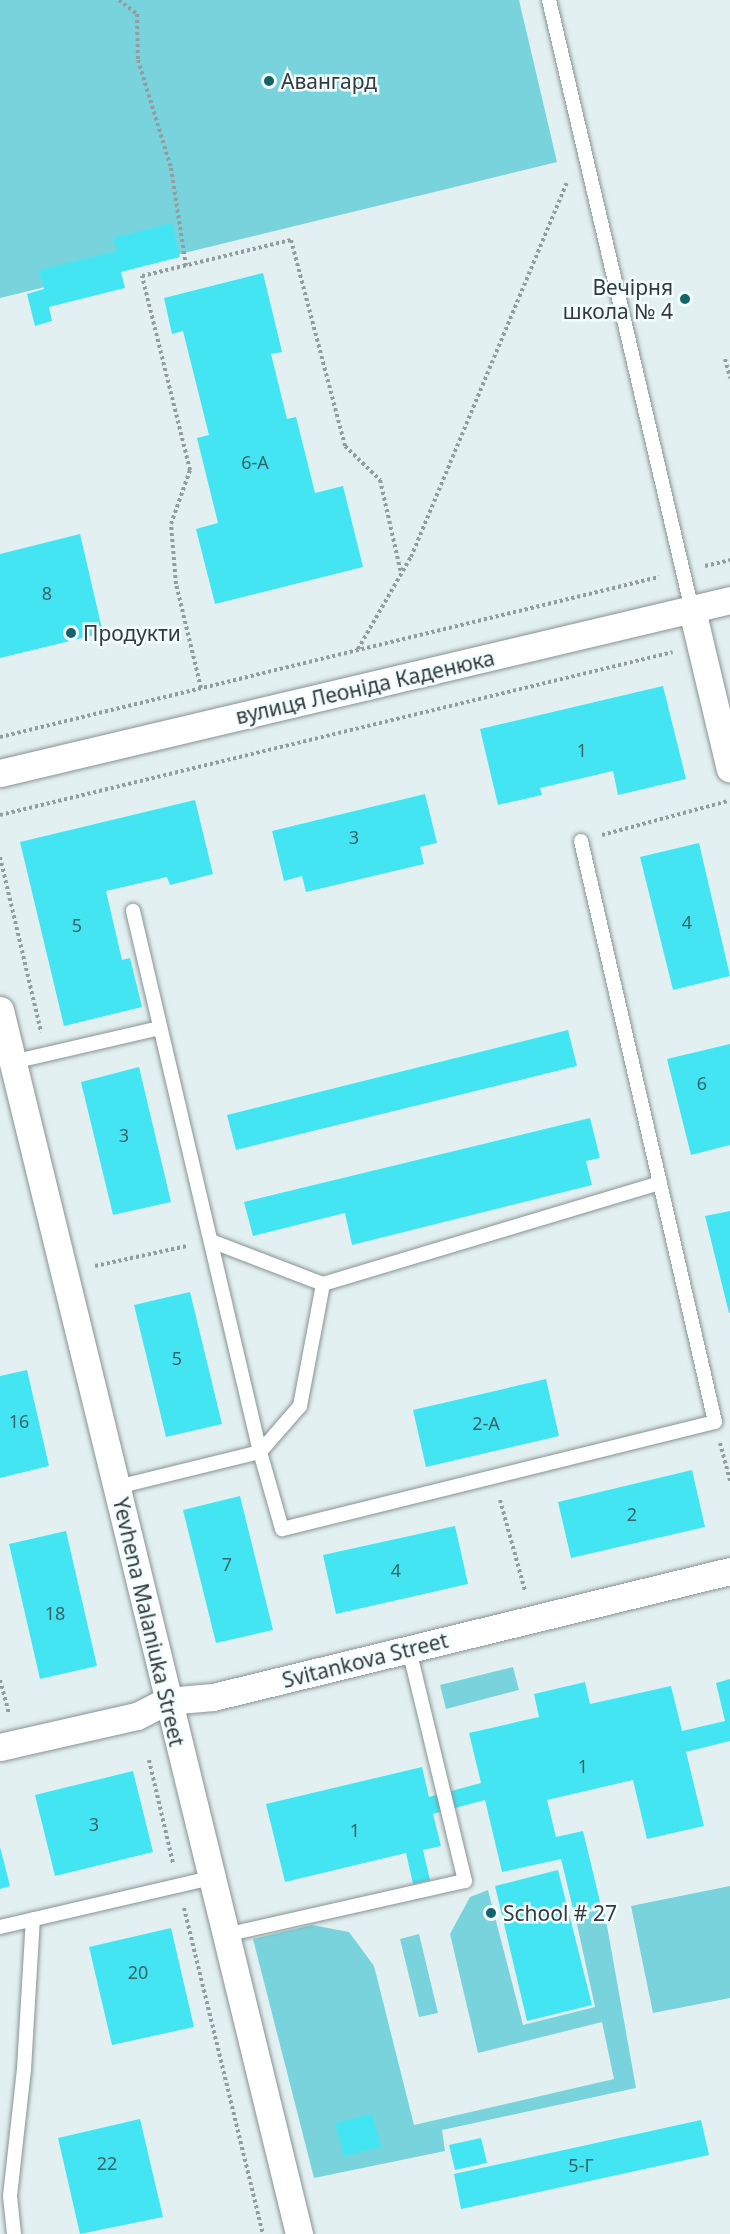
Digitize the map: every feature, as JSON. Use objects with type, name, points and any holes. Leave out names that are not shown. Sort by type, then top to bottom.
[{"type":"street","name":"вулиця Леоніда Каденюка","points":[[0,773],[730,600]]},
{"type":"street","points":[[692,610],[730,769]]},
{"type":"street","name":"Yevhena Malaniuka Street","points":[[0,1010],[6,1064],[117,1487],[167,1701],[299,2234]]},
{"type":"street","name":"Svitankova Street","points":[[0,1747],[137,1716],[167,1701],[213,1697],[730,1571]]},
{"type":"lane","points":[[549,0],[692,610]]},
{"type":"lane","points":[[133,911],[260,1452],[282,1529],[715,1422],[581,841]]},
{"type":"lane","points":[[6,1064],[160,1028]]},
{"type":"lane","points":[[212,1241],[322,1284],[660,1183]]},
{"type":"lane","points":[[117,1487],[260,1452],[300,1407],[322,1284]]},
{"type":"lane","points":[[225,1935],[465,1881],[409,1650]]},
{"type":"lane","points":[[0,1927],[211,1878]]},
{"type":"lane","points":[[14,2234],[9,2196],[24,2069],[33,1919]]},
{"type":"path","points":[[119,0],[136,14],[138,60],[171,168],[186,266]]},
{"type":"path","points":[[358,650],[401,573],[583,145]]},
{"type":"path","points":[[201,688],[176,584],[171,524],[190,470],[142,276],[291,240],[345,446],[380,480],[401,573]]},
{"type":"path","points":[[725,358],[730,378]]},
{"type":"path","points":[[0,737],[730,560]]},
{"type":"path","points":[[0,815],[701,645]]},
{"type":"path","points":[[581,841],[730,801]]},
{"type":"path","points":[[95,1266],[212,1241]]},
{"type":"path","points":[[715,1422],[730,1481]]},
{"type":"path","points":[[493,1476],[534,1620]]},
{"type":"path","points":[[0,1680],[10,1716]]},
{"type":"shaded area","name":"Авангард","points":[[0,0],[519,0],[557,162],[0,298]]},
{"type":"shaded area","points":[[513,1667],[519,1690],[446,1709],[440,1685]]},
{"type":"shaded area","points":[[730,1886],[730,1998],[653,2013],[631,1906]]},
{"type":"shaded area","points":[[488,1890],[523,2025],[595,2007],[575,1915],[604,1909],[636,2088],[442,2130],[445,2151],[314,2178],[253,1939],[312,1925],[349,1932],[374,1966],[414,2125],[614,2079],[602,2022],[478,2053],[450,1934],[470,1897]]},
{"type":"shaded area","points":[[419,1934],[438,2013],[419,2017],[400,1939]]},
{"type":"building","points":[[172,223],[180,257],[121,272],[125,288],[49,307],[52,321],[35,326],[27,294],[44,289],[39,270],[117,251],[113,238]]},
{"type":"building","points":[[263,273],[282,352],[271,354],[287,419],[296,417],[315,493],[343,486],[363,567],[215,604],[196,529],[218,523],[197,438],[209,435],[183,331],[172,334],[164,298]]},
{"type":"building","points":[[80,534],[103,633],[0,658],[0,554]]},
{"type":"building","points":[[663,686],[686,779],[618,795],[613,771],[540,788],[542,795],[498,805],[480,729]]},
{"type":"building","points":[[425,794],[437,843],[420,847],[424,864],[306,892],[302,876],[284,881],[272,831]]},
{"type":"building","points":[[195,800],[213,874],[170,885],[167,877],[106,891],[122,960],[130,958],[142,1007],[64,1026],[20,842]]},
{"type":"building","points":[[699,843],[730,976],[673,990],[640,857]]},
{"type":"building","points":[[568,1030],[577,1066],[236,1150],[227,1115]]},
{"type":"building","points":[[730,1044],[730,1145],[691,1155],[667,1059]]},
{"type":"building","points":[[139,1067],[171,1202],[113,1215],[81,1082]]},
{"type":"building","points":[[590,1118],[600,1158],[586,1161],[592,1185],[352,1245],[345,1213],[253,1236],[244,1202]]},
{"type":"building","points":[[730,1211],[730,1313],[729,1313],[705,1216]]},
{"type":"building","points":[[190,1292],[222,1424],[166,1437],[134,1305]]},
{"type":"building","points":[[27,1370],[49,1466],[0,1478],[0,1376]]},
{"type":"building","points":[[546,1379],[559,1436],[426,1467],[413,1410]]},
{"type":"building","points":[[692,1470],[705,1527],[571,1558],[558,1502]]},
{"type":"building","points":[[240,1496],[273,1630],[216,1643],[183,1510]]},
{"type":"building","points":[[455,1526],[468,1584],[336,1614],[323,1555]]},
{"type":"building","points":[[66,1531],[97,1666],[40,1679],[9,1544]]},
{"type":"building","points":[[730,1679],[730,1741],[686,1752],[704,1826],[647,1839],[633,1780],[547,1800],[556,1837],[583,1831],[601,1906],[574,1913],[561,1859],[502,1872],[485,1800],[433,1814],[441,1846],[423,1850],[430,1880],[413,1884],[406,1853],[285,1882],[266,1804],[422,1767],[429,1797],[481,1783],[469,1733],[539,1717],[534,1694],[585,1682],[590,1704],[671,1686],[682,1731],[725,1721],[716,1683]]},
{"type":"building","points":[[133,1771],[153,1852],[55,1876],[35,1795]]},
{"type":"building","points":[[0,1847],[10,1886],[0,1889]]},
{"type":"building","points":[[558,1870],[592,2005],[527,2021],[495,1886]]},
{"type":"building","points":[[171,1928],[194,2027],[112,2045],[89,1947]]},
{"type":"building","points":[[372,2114],[381,2147],[344,2156],[335,2123]]},
{"type":"building","points":[[140,2119],[163,2217],[80,2234],[58,2138]]},
{"type":"building","points":[[701,2120],[709,2155],[461,2209],[454,2174]]},
{"type":"building","points":[[481,2138],[487,2163],[455,2170],[449,2145]]},
{"type":"place","name":"Авангард","points":[[269,81]]},
{"type":"place","name":"Вечірня школа № 4","points":[[685,299]]},
{"type":"place","name":"Продукти","points":[[71,633]]},
{"type":"place","name":"School # 27","points":[[491,1913]]}]
